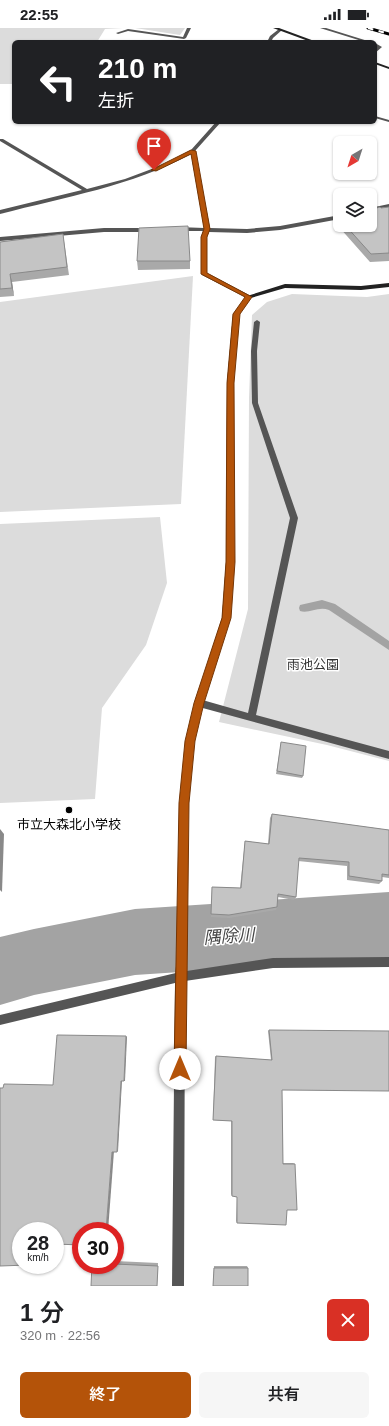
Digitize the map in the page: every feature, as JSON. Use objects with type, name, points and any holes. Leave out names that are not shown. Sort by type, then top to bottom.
[{"type":"street","points":[[118,34],[128,30],[184,38],[189,28]]},
{"type":"street","points":[[275,28],[309,40]]},
{"type":"street","points":[[322,28],[362,40]]},
{"type":"street","points":[[269,40],[270,37],[280,30]]},
{"type":"street","points":[[377,64],[389,68]]},
{"type":"street","points":[[377,118],[389,121]]},
{"type":"street","points":[[0,212],[127,180],[167,165],[193,151],[217,124]]},
{"type":"street","points":[[1,140],[86,190]]},
{"type":"street","points":[[193,151],[207,229],[204,237],[204,274],[249,297]]},
{"type":"street","points":[[0,206],[6,210]]},
{"type":"street","points":[[377,209],[389,206]]},
{"type":"street","points":[[168,230],[207,229],[223,231],[261,229],[333,218]]},
{"type":"street","points":[[0,238],[104,230],[160,230]]},
{"type":"street","points":[[178,1286],[180,977],[182,948],[184,803],[190,741],[199,703],[226,618],[230,562],[230,383],[236,314],[249,297],[285,286],[361,288],[389,285]]},
{"type":"street","points":[[251,718],[294,518],[256,403],[254,351],[257,322]]},
{"type":"street","points":[[199,703],[389,755]]},
{"type":"street","points":[[0,1020],[180,977],[273,963],[389,962]]},
{"type":"green space","points":[[0,28],[123,28],[105,29],[98,40],[12,40],[12,84],[0,84]]},
{"type":"green space","points":[[135,28],[185,28],[180,35]]},
{"type":"green space","points":[[193,276],[181,504],[0,512],[0,302]]},
{"type":"green space","name":"雨池公園","points":[[292,294],[367,297],[389,294],[389,761],[327,745],[219,722],[248,609],[249,398],[252,315],[267,302]]},
{"type":"green space","points":[[160,517],[167,583],[146,645],[102,708],[95,799],[0,803],[0,524]]},
{"type":"building","points":[[389,207],[389,253],[371,254],[351,232],[377,232],[377,208]]},
{"type":"building","points":[[188,226],[190,261],[137,261],[139,228]]},
{"type":"building","points":[[63,234],[67,267],[10,274],[12,288],[0,289],[0,242]]},
{"type":"building","points":[[281,742],[306,746],[303,776],[277,771]]},
{"type":"building","points":[[272,814],[389,830],[389,875],[382,874],[382,881],[349,876],[349,862],[299,858],[296,897],[278,894],[277,907],[229,915],[211,914],[212,887],[241,888],[245,841],[269,844]]},
{"type":"building","points":[[269,1030],[389,1031],[389,1091],[282,1090],[283,1164],[295,1164],[297,1210],[287,1210],[286,1225],[237,1223],[237,1197],[232,1196],[232,1121],[213,1120],[216,1056],[272,1060]]},
{"type":"building","points":[[57,1035],[126,1036],[124,1081],[121,1081],[117,1152],[112,1152],[107,1222],[72,1222],[72,1245],[64,1244],[64,1222],[12,1222],[12,1266],[0,1266],[0,1088],[3,1088],[4,1084],[53,1085]]},
{"type":"building","points":[[124,1264],[158,1266],[157,1286],[91,1286],[92,1274],[124,1274]]},
{"type":"building","points":[[214,1268],[248,1268],[248,1286],[213,1286]]},
{"type":"waterway","points":[[303,608],[322,604],[332,607],[389,646]]},
{"type":"waterway","name":"隅除川","points":[[0,971],[34,962],[135,942],[389,925]]},
{"type":"railway","points":[[368,28],[389,34]]},
{"type":"place","name":"市立大森北小学校","points":[[69,810]]},
{"type":"route","points":[[154,170],[193,151],[207,229],[204,237],[204,274],[249,297],[236,314],[230,383],[230,562],[226,618],[199,703],[190,741],[184,803],[182,956],[180,977],[180,1069]]}]
